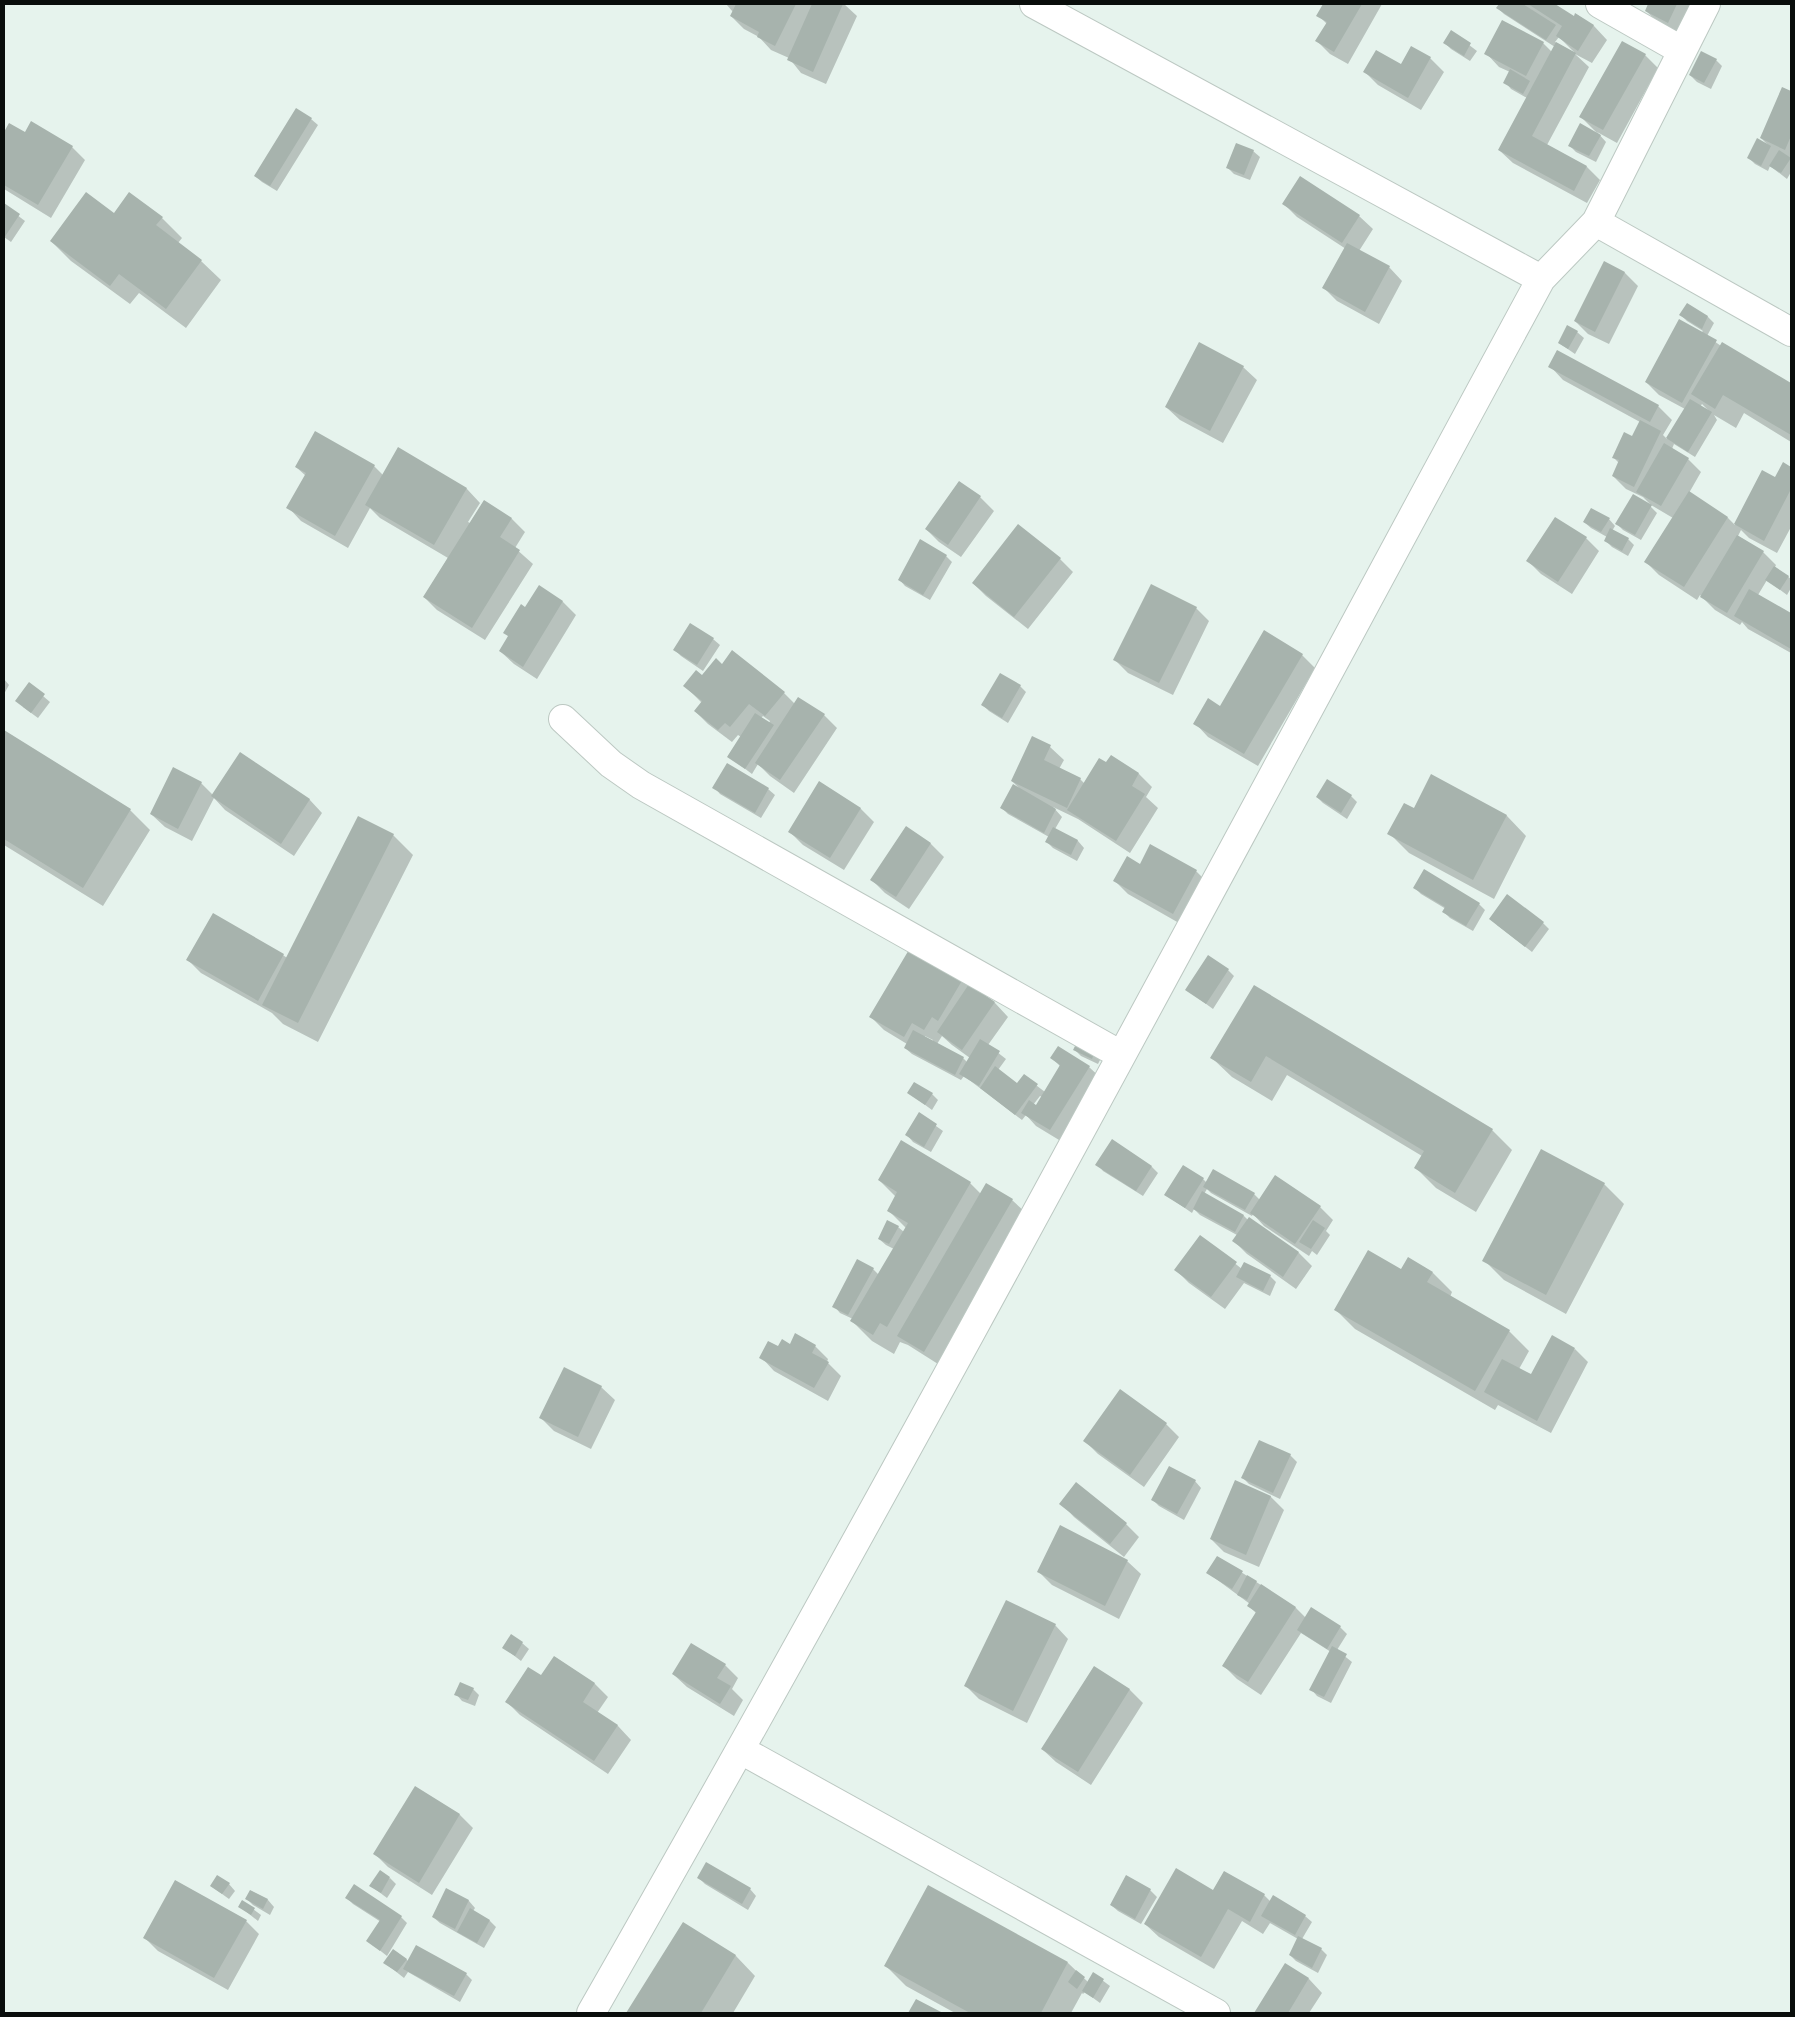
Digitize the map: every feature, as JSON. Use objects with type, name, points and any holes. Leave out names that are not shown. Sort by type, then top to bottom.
[{"type":"street","points":[[1034,4],[1541,279]]},
{"type":"street","points":[[1600,4],[1682,50]]},
{"type":"street","points":[[591,2013],[742,1750],[1541,279],[1596,222],[1706,4]]},
{"type":"street","points":[[1596,222],[1791,332]]},
{"type":"street","points":[[563,719],[611,764],[641,785],[1121,1055]]},
{"type":"street","points":[[742,1750],[1216,2013]]},
{"type":"building","points":[[736,4],[796,4],[775,46],[757,37],[759,32],[730,16]]},
{"type":"building","points":[[812,4],[843,4],[813,72],[787,60]]},
{"type":"building","points":[[1323,4],[1362,4],[1334,52],[1315,41],[1327,22],[1316,16]]},
{"type":"building","points":[[1499,4],[1523,4],[1556,25],[1546,40],[1496,8]]},
{"type":"building","points":[[1528,4],[1555,4],[1574,16],[1575,13],[1594,25],[1578,51],[1556,36],[1562,26]]},
{"type":"building","points":[[1648,4],[1677,4],[1668,23],[1645,11]]},
{"type":"building","points":[[1502,20],[1544,42],[1526,76],[1484,54]]},
{"type":"building","points":[[1451,30],[1471,43],[1464,56],[1443,43]]},
{"type":"building","points":[[1622,41],[1646,54],[1603,130],[1579,117]]},
{"type":"building","points":[[1556,42],[1576,53],[1532,136],[1587,166],[1574,191],[1498,150]]},
{"type":"building","points":[[1411,46],[1431,57],[1408,98],[1363,72],[1376,50],[1401,64]]},
{"type":"building","points":[[1701,51],[1717,59],[1704,83],[1689,75]]},
{"type":"building","points":[[1510,69],[1530,81],[1523,94],[1503,83]]},
{"type":"building","points":[[1782,87],[1791,91],[1791,136],[1785,150],[1760,138]]},
{"type":"building","points":[[296,108],[312,118],[270,186],[254,176]]},
{"type":"building","points":[[31,121],[73,146],[38,205],[4,185],[4,132],[9,123],[25,132]]},
{"type":"building","points":[[1580,123],[1601,135],[1589,156],[1568,146]]},
{"type":"building","points":[[1757,138],[1771,146],[1761,166],[1747,158]]},
{"type":"building","points":[[1236,143],[1254,150],[1244,175],[1226,168]]},
{"type":"building","points":[[1779,150],[1791,158],[1781,173],[1769,166]]},
{"type":"building","points":[[1300,176],[1360,215],[1342,243],[1282,204]]},
{"type":"building","points":[[86,192],[114,213],[129,192],[163,217],[156,225],[202,260],[166,309],[119,274],[110,286],[50,241]]},
{"type":"building","points":[[4,203],[20,214],[4,238]]},
{"type":"building","points":[[1347,243],[1390,266],[1365,312],[1322,288]]},
{"type":"building","points":[[1604,261],[1625,272],[1595,332],[1574,321]]},
{"type":"building","points":[[1687,303],[1708,316],[1702,329],[1679,315]]},
{"type":"building","points":[[1679,319],[1717,340],[1682,403],[1645,382]]},
{"type":"building","points":[[1567,325],[1578,331],[1568,349],[1558,343]]},
{"type":"building","points":[[1199,342],[1244,366],[1210,431],[1165,407]]},
{"type":"building","points":[[1722,342],[1791,383],[1791,435],[1723,395],[1715,409],[1691,394]]},
{"type":"building","points":[[1557,350],[1659,405],[1650,422],[1548,367]]},
{"type":"building","points":[[1690,399],[1712,412],[1688,452],[1666,438]]},
{"type":"building","points":[[1640,420],[1661,431],[1634,487],[1612,476],[1619,460],[1612,458],[1624,432],[1632,436]]},
{"type":"building","points":[[315,431],[375,465],[335,536],[286,508],[306,473],[295,467]]},
{"type":"building","points":[[1664,443],[1689,458],[1661,506],[1636,492]]},
{"type":"building","points":[[398,447],[467,488],[434,545],[365,505]]},
{"type":"building","points":[[1783,462],[1791,467],[1791,489],[1764,541],[1734,524],[1762,470],[1775,477]]},
{"type":"building","points":[[959,481],[981,496],[948,545],[925,529]]},
{"type":"building","points":[[1689,491],[1728,517],[1684,587],[1644,562]]},
{"type":"building","points":[[1633,494],[1652,505],[1635,535],[1615,524]]},
{"type":"building","points":[[484,500],[512,518],[500,537],[520,550],[472,628],[423,597]]},
{"type":"building","points":[[1591,508],[1610,518],[1601,532],[1583,522]]},
{"type":"building","points":[[1555,517],[1587,537],[1558,582],[1526,561]]},
{"type":"building","points":[[1018,524],[1061,558],[1014,617],[972,583]]},
{"type":"building","points":[[1610,528],[1629,538],[1622,551],[1604,541]]},
{"type":"building","points":[[1737,535],[1764,551],[1727,613],[1700,597]]},
{"type":"building","points":[[920,539],[947,555],[923,595],[898,580]]},
{"type":"building","points":[[1774,566],[1789,576],[1780,590],[1765,580]]},
{"type":"building","points":[[1151,584],[1197,607],[1159,683],[1113,660]]},
{"type":"building","points":[[539,585],[563,601],[523,667],[499,651],[508,636],[503,633],[521,604],[525,607]]},
{"type":"building","points":[[1749,589],[1791,613],[1791,649],[1734,616]]},
{"type":"building","points":[[690,623],[714,638],[697,665],[673,650]]},
{"type":"building","points":[[1264,630],[1303,654],[1244,754],[1193,724],[1208,698],[1220,706]]},
{"type":"building","points":[[732,650],[785,692],[765,716],[749,704],[730,727],[725,723],[718,730],[694,711],[702,701],[683,686],[696,670],[702,675],[716,658],[722,664]]},
{"type":"building","points":[[1000,673],[1021,685],[1002,718],[981,705]]},
{"type":"building","points":[[29,682],[45,694],[31,713],[15,701]]},
{"type":"building","points":[[798,697],[825,714],[780,780],[755,763]]},
{"type":"building","points":[[755,713],[774,725],[745,769],[727,757]]},
{"type":"building","points":[[4,730],[131,809],[83,888],[4,839]]},
{"type":"building","points":[[1032,736],[1051,745],[1044,760],[1081,778],[1067,808],[1011,781]]},
{"type":"building","points":[[240,752],[310,799],[281,844],[211,796]]},
{"type":"building","points":[[1111,755],[1139,773],[1132,786],[1145,794],[1116,841],[1067,810],[1099,758],[1106,762]]},
{"type":"building","points":[[727,763],[769,788],[755,813],[712,788]]},
{"type":"building","points":[[173,767],[202,782],[178,829],[150,814]]},
{"type":"building","points":[[1431,774],[1507,815],[1473,880],[1387,834],[1404,803],[1414,808]]},
{"type":"building","points":[[1327,779],[1352,795],[1341,813],[1316,797]]},
{"type":"building","points":[[819,781],[861,808],[830,858],[788,832]]},
{"type":"building","points":[[1013,784],[1056,809],[1044,833],[1000,808]]},
{"type":"building","points":[[358,816],[394,834],[298,1023],[262,1005]]},
{"type":"building","points":[[906,826],[931,843],[896,897],[870,880]]},
{"type":"building","points":[[1053,827],[1078,840],[1071,855],[1045,842]]},
{"type":"building","points":[[1150,844],[1197,870],[1173,914],[1113,881],[1127,856],[1140,864]]},
{"type":"building","points":[[1424,869],[1480,903],[1466,926],[1442,912],[1445,907],[1413,888]]},
{"type":"building","points":[[1507,894],[1544,922],[1525,947],[1489,919]]},
{"type":"building","points":[[213,913],[284,954],[258,1001],[186,960]]},
{"type":"building","points":[[910,948],[963,979],[938,1021],[932,1017],[924,1030],[912,1023],[904,1037],[869,1017]]},
{"type":"building","points":[[1208,955],[1229,969],[1206,1004],[1185,990]]},
{"type":"building","points":[[969,984],[995,1002],[962,1050],[937,1032]]},
{"type":"building","points":[[1254,985],[1493,1129],[1455,1193],[1414,1168],[1424,1151],[1266,1056],[1251,1082],[1210,1058]]},
{"type":"building","points":[[913,1030],[964,1057],[955,1075],[904,1048]]},
{"type":"building","points":[[980,1039],[1000,1051],[979,1086],[959,1074]]},
{"type":"building","points":[[1078,1040],[1096,1049],[1092,1059],[1073,1050]]},
{"type":"building","points":[[1058,1046],[1090,1066],[1050,1130],[1021,1113],[1029,1100],[1036,1105],[1060,1065],[1050,1058]]},
{"type":"building","points":[[995,1066],[1017,1083],[1024,1074],[1038,1084],[1015,1115],[980,1088]]},
{"type":"building","points":[[914,1082],[933,1093],[925,1105],[907,1093]]},
{"type":"building","points":[[919,1112],[937,1124],[924,1147],[905,1135]]},
{"type":"building","points":[[1112,1139],[1152,1166],[1136,1191],[1095,1165]]},
{"type":"building","points":[[901,1140],[971,1182],[887,1327],[880,1323],[873,1335],[850,1321],[908,1223],[887,1211],[897,1192],[878,1180]]},
{"type":"building","points":[[1541,1149],[1605,1183],[1546,1295],[1482,1261]]},
{"type":"building","points":[[1183,1165],[1204,1178],[1185,1208],[1164,1195]]},
{"type":"building","points":[[1213,1169],[1255,1193],[1245,1210],[1203,1187]]},
{"type":"building","points":[[1275,1175],[1321,1206],[1295,1244],[1250,1213]]},
{"type":"building","points":[[986,1183],[1013,1199],[924,1352],[897,1336]]},
{"type":"building","points":[[1202,1191],[1244,1215],[1235,1232],[1193,1209]]},
{"type":"building","points":[[1249,1217],[1299,1252],[1283,1277],[1232,1241]]},
{"type":"building","points":[[887,1220],[899,1226],[889,1244],[878,1239]]},
{"type":"building","points":[[1313,1220],[1325,1228],[1311,1249],[1299,1242]]},
{"type":"building","points":[[1200,1235],[1237,1262],[1211,1297],[1174,1270]]},
{"type":"building","points":[[1368,1250],[1401,1269],[1408,1257],[1433,1272],[1427,1282],[1510,1330],[1475,1391],[1334,1310]]},
{"type":"building","points":[[857,1259],[874,1268],[848,1315],[832,1307]]},
{"type":"building","points":[[1244,1262],[1271,1275],[1263,1291],[1236,1277]]},
{"type":"building","points":[[795,1333],[816,1345],[812,1353],[829,1362],[814,1388],[759,1358],[768,1341],[778,1346],[782,1339],[790,1344]]},
{"type":"building","points":[[1552,1335],[1575,1348],[1537,1421],[1484,1392],[1502,1359],[1531,1374]]},
{"type":"building","points":[[564,1367],[602,1386],[578,1437],[539,1418]]},
{"type":"building","points":[[1120,1389],[1167,1423],[1130,1475],[1083,1441]]},
{"type":"building","points":[[1259,1440],[1291,1454],[1273,1493],[1241,1478]]},
{"type":"building","points":[[1169,1466],[1196,1480],[1177,1514],[1151,1500]]},
{"type":"building","points":[[1235,1480],[1271,1496],[1246,1555],[1210,1539]]},
{"type":"building","points":[[1076,1482],[1127,1523],[1110,1544],[1059,1504]]},
{"type":"building","points":[[1060,1525],[1128,1560],[1105,1606],[1037,1572]]},
{"type":"building","points":[[1217,1556],[1243,1571],[1232,1589],[1206,1573]]},
{"type":"building","points":[[1247,1575],[1257,1581],[1247,1600],[1237,1595]]},
{"type":"building","points":[[1261,1584],[1296,1607],[1248,1682],[1222,1666],[1256,1612],[1247,1606]]},
{"type":"building","points":[[1006,1600],[1056,1624],[1013,1711],[964,1686]]},
{"type":"building","points":[[1311,1607],[1341,1626],[1327,1649],[1297,1630]]},
{"type":"building","points":[[511,1634],[523,1642],[515,1656],[502,1648]]},
{"type":"building","points":[[691,1643],[726,1664],[717,1678],[731,1686],[720,1704],[672,1674]]},
{"type":"building","points":[[1332,1646],[1347,1654],[1324,1697],[1309,1690]]},
{"type":"building","points":[[554,1656],[595,1683],[583,1702],[618,1725],[594,1761],[505,1702],[528,1667],[541,1675]]},
{"type":"building","points":[[1094,1666],[1130,1689],[1078,1772],[1041,1749]]},
{"type":"building","points":[[460,1682],[474,1688],[468,1700],[454,1695]]},
{"type":"building","points":[[415,1786],[460,1814],[419,1883],[373,1854]]},
{"type":"building","points":[[706,1862],[751,1888],[742,1904],[697,1878]]},
{"type":"building","points":[[1176,1868],[1213,1890],[1224,1871],[1265,1894],[1250,1922],[1228,1909],[1201,1957],[1144,1924]]},
{"type":"building","points":[[380,1870],[390,1877],[381,1893],[369,1886]]},
{"type":"building","points":[[217,1875],[230,1883],[222,1894],[210,1886]]},
{"type":"building","points":[[1126,1875],[1151,1889],[1135,1919],[1110,1905]]},
{"type":"building","points":[[175,1880],[247,1920],[214,1978],[143,1938]]},
{"type":"building","points":[[354,1884],[402,1916],[380,1951],[366,1941],[380,1920],[345,1898]]},
{"type":"building","points":[[928,1885],[1068,1962],[1041,2013],[970,2013],[884,1966]]},
{"type":"building","points":[[446,1888],[469,1900],[455,1929],[432,1917]]},
{"type":"building","points":[[250,1890],[268,1899],[263,1909],[245,1899]]},
{"type":"building","points":[[1273,1895],[1306,1915],[1295,1935],[1261,1916]]},
{"type":"building","points":[[242,1900],[255,1908],[251,1915],[238,1907]]},
{"type":"building","points":[[470,1908],[490,1920],[477,1943],[457,1932]]},
{"type":"building","points":[[683,1922],[736,1955],[701,2013],[626,2013]]},
{"type":"building","points":[[1298,1936],[1322,1948],[1312,1968],[1289,1955]]},
{"type":"building","points":[[416,1945],[467,1973],[454,1996],[403,1969]]},
{"type":"building","points":[[393,1949],[407,1959],[397,1972],[383,1963]]},
{"type":"building","points":[[1285,1963],[1309,1978],[1288,2013],[1254,2013]]},
{"type":"building","points":[[1076,1970],[1085,1977],[1077,1989],[1068,1982]]},
{"type":"building","points":[[1093,1972],[1104,1979],[1093,1998],[1082,1991]]},
{"type":"building","points":[[916,1999],[943,2013],[908,2013]]}]
